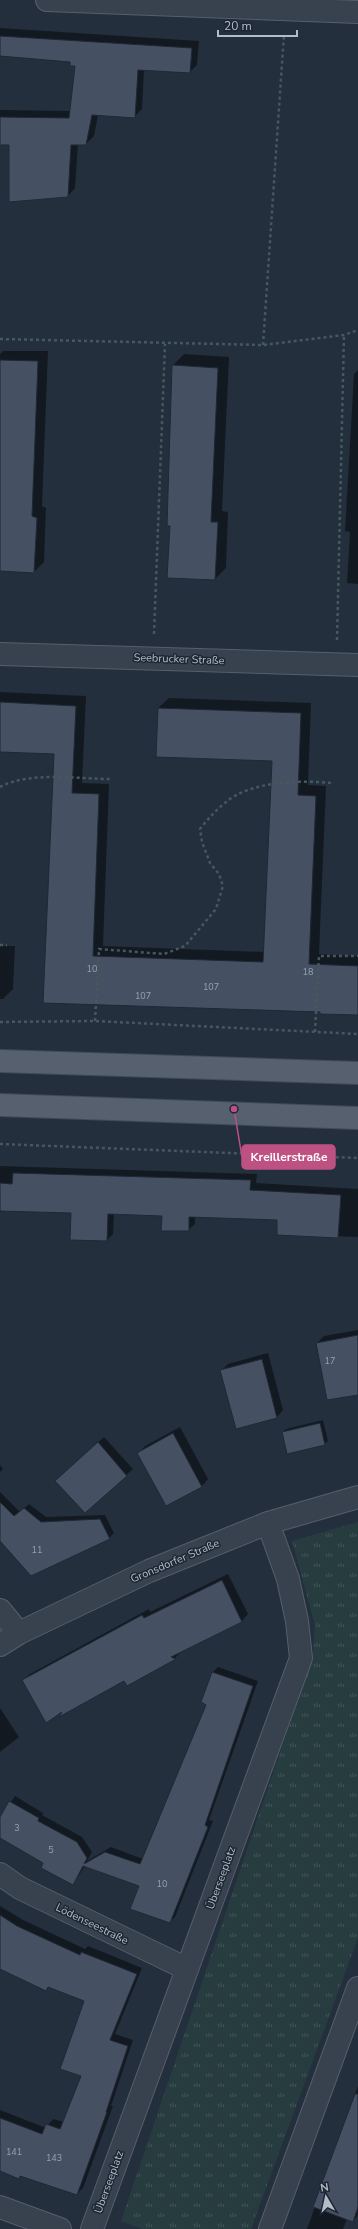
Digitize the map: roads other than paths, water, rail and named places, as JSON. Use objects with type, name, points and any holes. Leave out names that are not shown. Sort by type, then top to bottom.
[{"type":"main road","points":[[0,1060],[358,1073]]},
{"type":"main road","points":[[0,1105],[358,1118]]},
{"type":"street","points":[[48,0],[358,12]]},
{"type":"street","name":"Seebrucker Straße","points":[[0,654],[358,665]]},
{"type":"street","name":"Gronsdorfer Straße","points":[[0,1645],[19,1633],[149,1571],[268,1523],[358,1497]]},
{"type":"street","name":"Überseeplatz","points":[[92,2229],[301,1658],[297,1621],[288,1579],[268,1523]]},
{"type":"street","points":[[0,1610],[19,1633]]},
{"type":"street","name":"Lödenseestraße","points":[[0,1874],[20,1888],[187,1969]]},
{"type":"street","points":[[270,2229],[358,1988]]},
{"type":"street","points":[[0,2207],[60,2229]]},
{"type":"place","name":"Kreillerstraße","points":[[234,1109]]}]
